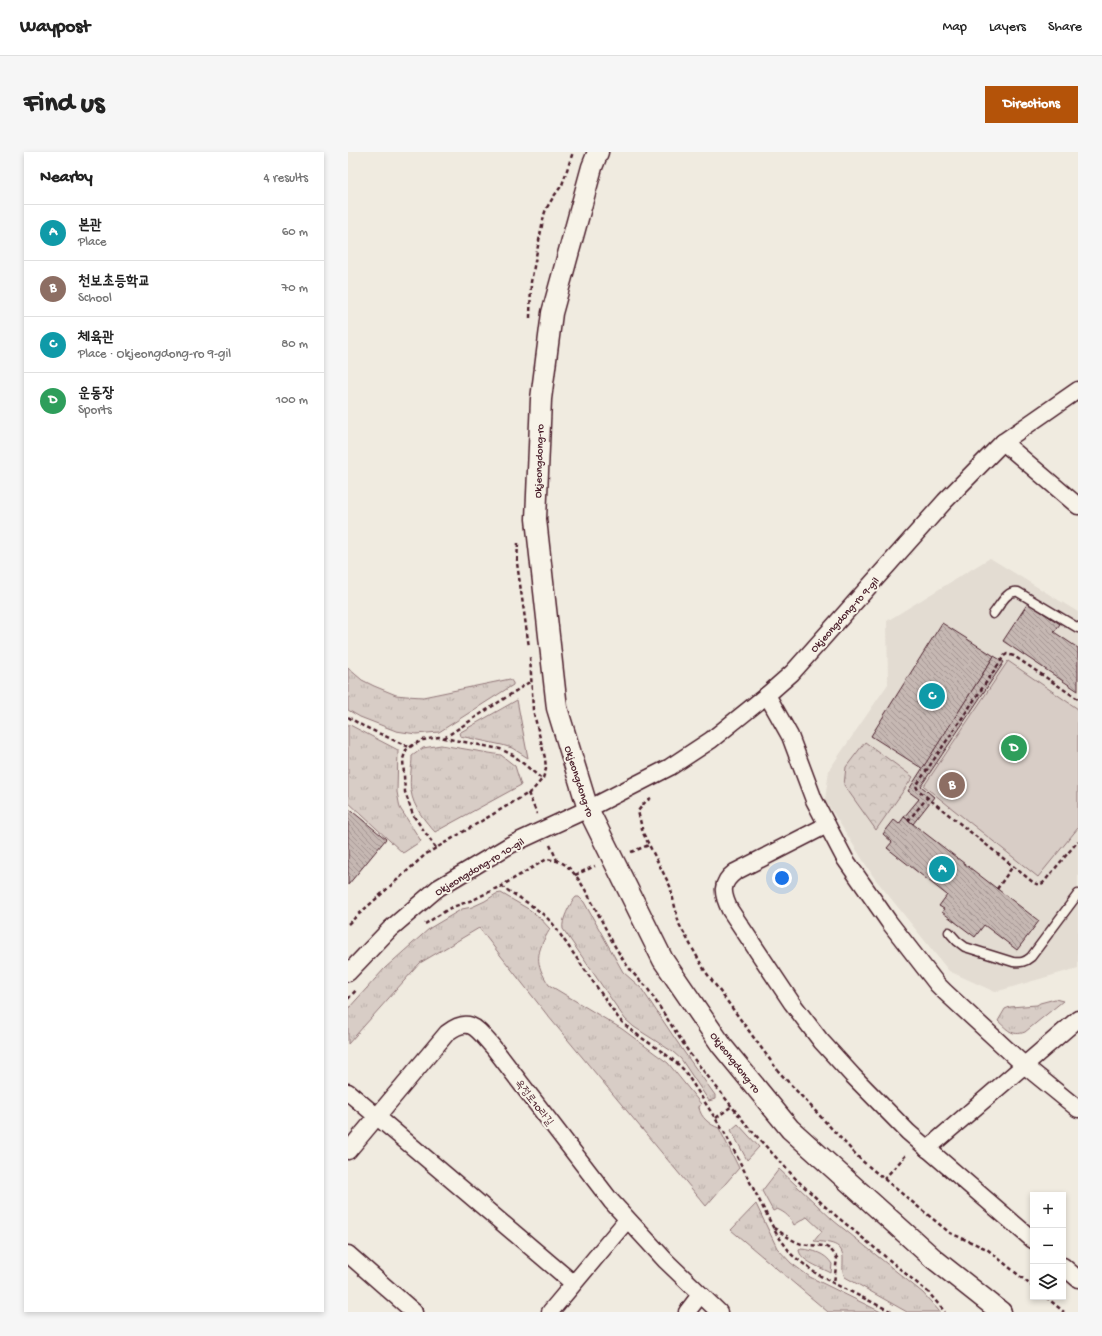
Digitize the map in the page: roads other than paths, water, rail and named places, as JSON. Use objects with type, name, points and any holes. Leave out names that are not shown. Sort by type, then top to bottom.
[{"type":"street","name":"Okjeongdong-ro","points":[[598,152],[592,167],[552,313],[541,399],[536,519],[557,708],[588,809],[663,960],[722,1046],[790,1129],[934,1259],[1001,1312]]},
{"type":"street","name":"Okjeongdong-ro 9-gil","points":[[588,809],[670,767],[711,740],[768,694],[792,673],[945,501],[1003,442],[1078,390]]},
{"type":"street","points":[[1003,442],[1077,504]]},
{"type":"street","points":[[768,694],[790,736],[807,784],[827,825],[850,868],[889,922],[936,984],[1024,1065],[1078,1109]]},
{"type":"street","name":"Okjeongdong-ro 10-gil","points":[[348,973],[390,929],[438,888],[510,845],[588,809]]},
{"type":"street","points":[[827,825],[735,872],[726,880],[724,894],[730,910],[792,1003],[821,1041],[926,1149],[1030,1237]]},
{"type":"street","points":[[926,1149],[1078,1019]]},
{"type":"street","name":"옥정로10라길","points":[[348,1151],[447,1033],[455,1027],[463,1024],[470,1025],[478,1030],[493,1047],[591,1175],[628,1220],[666,1261],[718,1312]]},
{"type":"street","points":[[348,1092],[573,1283]]},
{"type":"street","points":[[550,1312],[573,1283],[628,1220]]},
{"type":"street","points":[[348,1254],[414,1312]]},
{"type":"street","points":[[1066,1269],[1078,1279]]},
{"type":"street","points":[[686,1312],[700,1295]]},
{"type":"lane","points":[[993,614],[1007,595],[1014,591],[1078,628]]},
{"type":"lane","points":[[949,932],[965,947],[1013,962],[1026,961],[1031,957],[1078,894]]},
{"type":"place","name":"체육관","points":[[932,696]]},
{"type":"place","name":"운동장","points":[[1014,748]]},
{"type":"place","name":"천보초등학교","points":[[952,785]]},
{"type":"place","name":"본관","points":[[942,869]]}]
